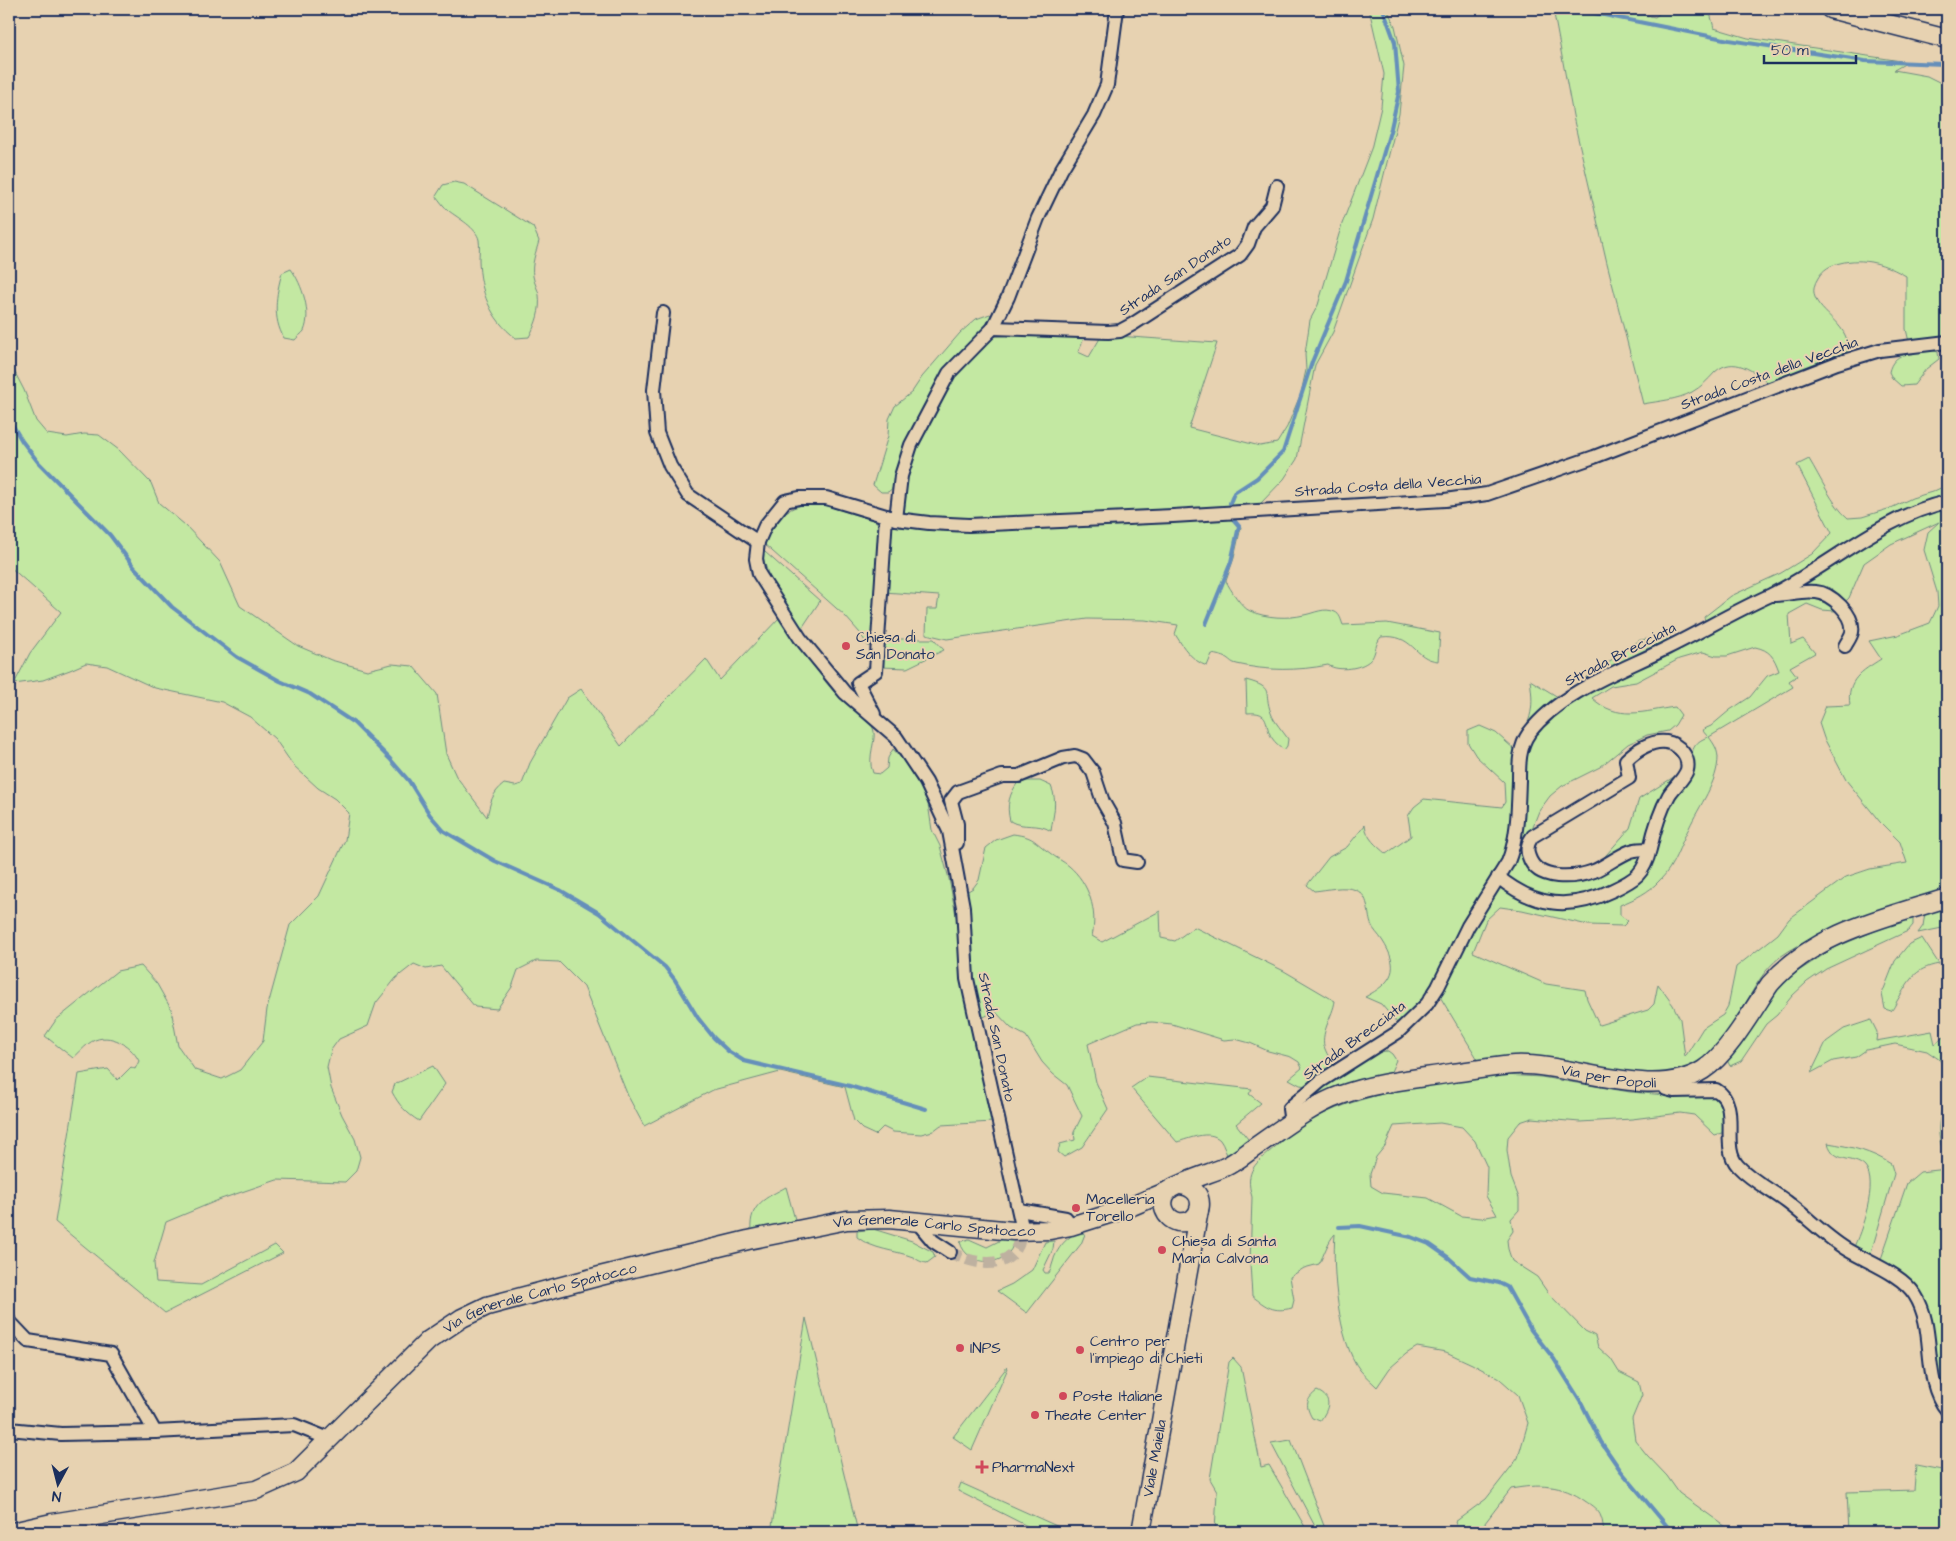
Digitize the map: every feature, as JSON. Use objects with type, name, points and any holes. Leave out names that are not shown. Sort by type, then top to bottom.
[{"type":"main road","points":[[1830,9],[1947,39]]},
{"type":"main road","name":"Via per Popoli","points":[[1174,1188],[1227,1166],[1338,1095],[1358,1089],[1405,1080],[1515,1065],[1553,1067],[1620,1080],[1661,1082],[1701,1071],[1714,1061],[1770,984],[1787,967],[1813,948],[1855,927],[1947,898]]},
{"type":"main road","name":"Via per Popoli","points":[[1200,1205],[1208,1187],[1227,1166]]},
{"type":"main road","points":[[1188,1186],[1194,1190],[1200,1205],[1193,1218],[1189,1221],[1179,1222],[1170,1217],[1163,1202],[1174,1188],[1188,1186]]},
{"type":"main road","name":"Via Generale Carlo Spatocco","points":[[12,1532],[52,1523],[256,1490],[296,1472],[429,1340],[462,1318],[487,1306],[738,1242],[847,1220],[875,1218],[1029,1232],[1050,1230],[1072,1226],[1125,1209],[1174,1188]]},
{"type":"main road","name":"Viale Maiella","points":[[1141,1532],[1200,1205]]},
{"type":"main road","name":"Via Generale Carlo Spatocco","points":[[1125,1209],[1159,1208],[1170,1217]]},
{"type":"main road","name":"Viale Maiella","points":[[1170,1217],[1182,1235],[1188,1265]]},
{"type":"street","name":"Strada San Donato","points":[[878,721],[858,683],[876,672],[891,517],[911,444],[949,373],[993,328],[1008,297],[1038,218],[1061,170],[1094,115],[1108,85],[1116,9]]},
{"type":"street","name":"Strada San Donato","points":[[993,328],[1108,332],[1127,327],[1240,255],[1248,244],[1254,227],[1272,206],[1277,186]]},
{"type":"street","points":[[663,313],[654,390],[657,433],[670,466],[688,495],[758,542]]},
{"type":"street","name":"Strada Costa della Vecchia","points":[[891,517],[929,524],[969,525],[1173,516],[1427,501],[1487,494],[1594,457],[1837,363],[1880,350],[1947,342]]},
{"type":"street","name":"Strada San Donato","points":[[891,517],[826,498],[785,501],[765,526],[758,542],[756,558],[759,574],[800,638],[845,693],[896,737],[937,802],[949,830],[963,907],[967,979],[1020,1216],[1066,1218],[1072,1226]]},
{"type":"street","name":"Strada Brecciata","points":[[1292,1123],[1289,1109],[1294,1104],[1329,1076],[1398,1032],[1427,1004],[1446,972],[1468,926],[1508,862],[1514,840],[1520,754],[1528,734],[1536,725],[1564,701],[1600,680],[1668,648],[1745,606],[1770,595],[1903,518],[1930,506],[1947,502]]},
{"type":"street","points":[[1770,595],[1817,592],[1826,595],[1839,605],[1848,616],[1852,626],[1852,634],[1845,646]]},
{"type":"street","points":[[1498,877],[1509,886],[1529,897],[1565,904],[1583,902],[1617,888],[1641,873],[1646,866],[1654,833],[1668,797],[1687,769],[1686,757],[1679,748],[1671,743],[1660,742],[1634,753],[1626,760],[1629,778],[1533,836],[1529,841],[1528,849],[1530,861],[1538,870],[1547,874],[1564,876],[1590,872],[1630,851],[1650,849]]},
{"type":"street","name":"Strada San Donato","points":[[956,868],[958,824],[951,801],[958,792],[1002,776],[1019,776],[1063,758],[1075,756],[1083,759],[1093,772],[1108,812],[1116,824],[1123,860],[1137,862]]},
{"type":"street","points":[[1661,1082],[1666,1089],[1674,1091],[1716,1090],[1720,1093],[1725,1098],[1728,1107],[1732,1157],[1743,1172],[1786,1202],[1830,1238],[1911,1289],[1921,1305],[1938,1396],[1947,1410]]},
{"type":"street","points":[[917,1222],[933,1241],[950,1252],[946,1239],[948,1225]]},
{"type":"street","points":[[9,1321],[28,1341],[111,1354],[155,1432]]},
{"type":"street","points":[[9,1429],[61,1434],[155,1432],[294,1425],[329,1439]]},
{"type":"green space","points":[[1369,9],[1387,9],[1395,26],[1404,66],[1399,114],[1373,219],[1333,332],[1315,365],[1297,459],[1284,479],[1260,504],[1077,516],[949,521],[905,515],[902,501],[902,478],[949,380],[989,337],[1011,335],[1085,336],[1078,352],[1089,357],[1102,335],[1217,343],[1189,428],[1260,446],[1277,443],[1287,427],[1301,393],[1306,370],[1305,354],[1310,320],[1318,305],[1342,224],[1371,149],[1381,107],[1384,74]]},
{"type":"green space","points":[[1533,9],[1616,9],[1655,17],[1665,9],[1709,9],[1714,28],[1748,38],[1908,62],[1894,70],[1927,76],[1945,85],[1947,84],[1947,338],[1909,342],[1906,329],[1906,276],[1874,263],[1849,261],[1833,265],[1822,272],[1814,287],[1814,295],[1817,302],[1841,328],[1845,335],[1849,354],[1770,384],[1750,370],[1736,365],[1729,365],[1722,367],[1701,386],[1686,395],[1643,404],[1607,263],[1574,121],[1554,14]]},
{"type":"green space","points":[[454,182],[464,184],[533,227],[539,241],[534,258],[533,272],[539,295],[539,311],[529,337],[516,338],[499,322],[488,304],[480,271],[478,236],[471,227],[447,209],[436,196],[443,185]]},
{"type":"green space","points":[[291,269],[302,290],[307,316],[304,331],[295,340],[284,338],[278,322],[276,306],[282,273]]},
{"type":"green space","points":[[990,314],[994,318],[989,329],[951,365],[894,487],[888,492],[881,492],[873,485],[888,436],[889,419],[895,406],[912,392],[922,377],[960,333],[976,319]]},
{"type":"green space","points":[[1928,349],[1938,352],[1939,359],[1926,369],[1914,385],[1901,386],[1892,378],[1889,372],[1894,361],[1904,354]]},
{"type":"green space","points":[[9,361],[24,390],[36,421],[47,434],[67,437],[84,434],[99,435],[119,450],[151,483],[159,503],[185,525],[220,562],[240,606],[298,646],[331,660],[367,670],[392,664],[413,666],[437,694],[446,754],[456,776],[487,817],[492,799],[500,787],[504,784],[515,786],[522,784],[530,763],[567,698],[581,689],[621,746],[706,659],[720,680],[781,616],[827,683],[838,696],[873,728],[871,767],[873,773],[880,774],[887,768],[888,758],[893,749],[902,759],[927,797],[932,830],[940,846],[949,879],[960,936],[964,996],[993,1122],[941,1125],[933,1131],[921,1134],[893,1132],[883,1127],[875,1135],[862,1129],[854,1121],[845,1087],[780,1072],[713,1090],[644,1126],[628,1096],[584,987],[559,962],[536,961],[518,970],[512,987],[497,1009],[475,1007],[441,966],[426,969],[414,964],[396,978],[376,1003],[368,1026],[339,1039],[331,1050],[327,1067],[331,1088],[342,1115],[355,1139],[360,1157],[356,1171],[345,1182],[277,1180],[221,1199],[166,1222],[154,1263],[156,1282],[201,1285],[275,1245],[283,1253],[165,1313],[55,1222],[79,1074],[108,1069],[118,1080],[131,1067],[135,1069],[139,1061],[124,1044],[110,1038],[95,1040],[73,1058],[45,1036],[56,1020],[117,971],[141,966],[157,984],[171,1009],[178,1046],[195,1070],[222,1079],[240,1070],[263,1041],[267,1009],[290,925],[319,896],[345,840],[349,813],[335,799],[318,788],[293,765],[275,739],[250,717],[222,702],[155,688],[107,666],[86,663],[43,680],[14,684],[30,653],[61,612],[9,566]]},
{"type":"green space","points":[[1809,459],[1832,499],[1848,518],[1862,517],[1891,508],[1947,485],[1947,504],[1922,513],[1947,507],[1947,892],[1829,933],[1789,951],[1766,971],[1725,1035],[1705,1057],[1694,1065],[1668,1077],[1469,1065],[1477,1058],[1439,995],[1441,990],[1430,988],[1417,1007],[1398,1024],[1381,1004],[1365,997],[1388,980],[1392,967],[1388,950],[1371,924],[1364,896],[1356,890],[1341,888],[1314,891],[1307,885],[1329,857],[1347,847],[1365,825],[1375,845],[1386,854],[1411,836],[1408,816],[1414,807],[1424,799],[1502,807],[1505,802],[1504,782],[1476,756],[1468,743],[1468,731],[1480,726],[1496,733],[1514,749],[1530,716],[1532,700],[1530,680],[1558,697],[1640,640],[1665,637],[1691,639],[1707,629],[1704,617],[1731,596],[1781,573],[1812,554],[1832,533],[1797,465]],"holes":[[[1939,522],[1928,532],[1924,550],[1937,592],[1938,606],[1930,623],[1898,635],[1869,641],[1881,659],[1857,677],[1850,689],[1850,705],[1826,706],[1819,723],[1824,738],[1846,780],[1880,822],[1900,842],[1907,863],[1870,869],[1846,877],[1789,919],[1778,934],[1736,967],[1728,1006],[1723,1015],[1703,1028],[1685,1057],[1680,1019],[1673,1005],[1658,984],[1654,1004],[1648,1010],[1599,1025],[1585,990],[1546,984],[1473,952],[1486,920],[1500,907],[1588,925],[1623,926],[1628,921],[1620,915],[1620,905],[1646,892],[1669,869],[1707,794],[1715,776],[1718,757],[1715,746],[1709,737],[1793,687],[1789,681],[1797,676],[1790,667],[1815,653],[1803,639],[1791,644],[1789,614],[1807,604],[1822,610],[1835,611],[1849,598],[1864,563],[1891,544]],[[1755,647],[1768,652],[1779,671],[1767,676],[1750,697],[1730,710],[1711,726],[1702,730],[1708,737],[1696,744],[1691,766],[1639,799],[1630,828],[1599,863],[1550,879],[1526,844],[1539,811],[1550,796],[1562,786],[1600,767],[1628,744],[1647,735],[1668,731],[1675,725],[1681,715],[1675,707],[1632,713],[1622,712],[1612,710],[1592,698],[1611,686],[1636,682],[1679,659],[1703,652],[1716,656],[1727,656]]]},
{"type":"green space","points":[[801,505],[828,506],[876,521],[879,526],[872,645],[868,646],[860,633],[845,616],[763,543],[770,528],[780,516]]},
{"type":"green space","points":[[1234,518],[1241,527],[1234,558],[1226,581],[1236,598],[1247,609],[1263,615],[1284,617],[1327,610],[1338,614],[1343,625],[1387,623],[1440,633],[1438,661],[1423,656],[1407,642],[1400,639],[1381,637],[1372,658],[1363,665],[1351,668],[1344,669],[1328,665],[1294,669],[1259,668],[1235,664],[1225,657],[1212,654],[1207,666],[1192,657],[1181,644],[1175,634],[1178,625],[1145,620],[1087,619],[947,639],[926,634],[927,609],[937,609],[939,596],[884,592],[888,527],[892,526],[918,529],[982,530]]},
{"type":"green space","points":[[762,551],[820,601],[800,631],[772,583]]},
{"type":"green space","points":[[882,639],[934,639],[944,650],[907,668],[881,667]]},
{"type":"green space","points":[[1246,680],[1265,688],[1272,716],[1288,739],[1284,750],[1269,733],[1264,716],[1247,713]]},
{"type":"green space","points":[[1019,781],[1040,781],[1051,786],[1055,803],[1051,831],[1046,828],[1020,825],[1010,821],[1009,800]]},
{"type":"green space","points":[[1013,834],[1033,840],[1067,864],[1076,873],[1087,889],[1093,907],[1094,927],[1092,936],[1102,942],[1160,911],[1161,938],[1175,941],[1194,927],[1284,971],[1335,1001],[1325,1031],[1324,1043],[1326,1051],[1335,1067],[1308,1086],[1300,1085],[1289,1079],[1302,1068],[1299,1062],[1291,1057],[1268,1051],[1250,1043],[1235,1039],[1224,1040],[1172,1024],[1137,1023],[1088,1044],[1096,1082],[1108,1109],[1082,1147],[1064,1157],[1058,1152],[1060,1144],[1075,1140],[1074,1132],[1082,1116],[1067,1085],[1042,1062],[1026,1036],[1011,1028],[995,1011],[982,1018],[971,979],[963,894],[973,888],[979,880],[986,848],[996,840]]},
{"type":"green space","points":[[1947,905],[1947,927],[1918,933],[1923,926],[1925,913]]},
{"type":"green space","points":[[1913,915],[1913,925],[1908,931],[1826,969],[1807,982],[1792,996],[1777,1015],[1766,1024],[1741,1061],[1730,1066],[1727,1060],[1780,983],[1834,948]]},
{"type":"green space","points":[[1922,938],[1939,964],[1923,969],[1913,976],[1892,1010],[1885,1009],[1882,994],[1895,961],[1909,944]]},
{"type":"green space","points":[[1871,1020],[1877,1032],[1876,1041],[1932,1031],[1935,1044],[1947,1034],[1947,1075],[1940,1060],[1927,1051],[1895,1044],[1866,1050],[1856,1057],[1833,1061],[1811,1073],[1826,1042],[1844,1029]]},
{"type":"green space","points":[[1388,1051],[1396,1060],[1390,1074],[1317,1098],[1318,1090],[1352,1066],[1380,1052]]},
{"type":"green space","points":[[433,1066],[445,1084],[419,1121],[403,1108],[392,1092],[395,1084]]},
{"type":"green space","points":[[1503,1075],[1541,1077],[1630,1092],[1667,1095],[1711,1092],[1725,1103],[1725,1132],[1715,1135],[1694,1115],[1680,1113],[1632,1119],[1580,1122],[1532,1118],[1520,1122],[1508,1137],[1507,1150],[1511,1177],[1519,1198],[1519,1210],[1511,1219],[1513,1231],[1507,1240],[1512,1261],[1537,1277],[1548,1293],[1585,1331],[1595,1336],[1598,1347],[1611,1359],[1619,1372],[1639,1382],[1642,1395],[1632,1419],[1635,1440],[1667,1476],[1679,1493],[1733,1532],[1604,1532],[1602,1520],[1597,1510],[1576,1495],[1559,1488],[1531,1486],[1511,1489],[1478,1532],[1459,1532],[1455,1522],[1486,1499],[1518,1458],[1528,1423],[1518,1395],[1500,1379],[1472,1364],[1446,1352],[1417,1347],[1390,1368],[1377,1387],[1360,1370],[1352,1358],[1346,1342],[1338,1305],[1334,1249],[1335,1234],[1319,1264],[1304,1268],[1290,1277],[1294,1300],[1292,1308],[1280,1310],[1270,1308],[1252,1296],[1250,1263],[1252,1197],[1250,1180],[1253,1168],[1262,1158],[1298,1128],[1348,1104],[1399,1090]],"holes":[[[1440,1123],[1462,1127],[1475,1141],[1487,1167],[1486,1196],[1497,1215],[1481,1218],[1461,1216],[1428,1198],[1383,1193],[1371,1186],[1370,1174],[1376,1157],[1385,1146],[1394,1126]]]},
{"type":"green space","points":[[1147,1077],[1252,1089],[1249,1094],[1261,1103],[1236,1124],[1252,1144],[1229,1159],[1220,1140],[1210,1135],[1177,1142],[1131,1088]]},
{"type":"green space","points":[[1947,1097],[1947,1160],[1939,1135],[1939,1121]]},
{"type":"green space","points":[[1828,1143],[1861,1150],[1891,1164],[1894,1174],[1870,1256],[1853,1249],[1867,1208],[1870,1184],[1869,1174],[1860,1163],[1835,1154]]},
{"type":"green space","points":[[1947,1169],[1947,1399],[1941,1381],[1925,1308],[1880,1262],[1907,1183],[1920,1172]]},
{"type":"green space","points":[[786,1187],[796,1223],[751,1231],[751,1222],[756,1208],[760,1203]]},
{"type":"green space","points":[[873,1229],[912,1241],[933,1252],[935,1257],[927,1263],[919,1261],[913,1257],[870,1245],[857,1237],[857,1231]]},
{"type":"green space","points":[[1080,1232],[1085,1234],[1081,1244],[1027,1313],[997,1291],[1012,1284],[1032,1270],[1045,1242],[1054,1241],[1053,1249],[1043,1270],[1045,1273],[1049,1273],[1060,1248],[1067,1239]]},
{"type":"green space","points":[[969,1239],[987,1247],[1003,1239],[1014,1240],[1011,1249],[1005,1256],[988,1262],[979,1261],[964,1251],[960,1242]]},
{"type":"green space","points":[[806,1318],[858,1532],[771,1532]]},
{"type":"green space","points":[[1233,1358],[1241,1367],[1261,1467],[1269,1465],[1308,1532],[1215,1532],[1217,1491],[1210,1479],[1229,1362]]},
{"type":"green space","points":[[1008,1368],[972,1450],[953,1437]]},
{"type":"green space","points":[[1317,1391],[1325,1397],[1328,1404],[1326,1412],[1320,1421],[1312,1418],[1308,1410],[1309,1400]]},
{"type":"green space","points":[[1291,1440],[1325,1532],[1318,1532],[1271,1443]]},
{"type":"green space","points":[[1916,1465],[1947,1471],[1947,1532],[1849,1532],[1847,1492],[1914,1490]]},
{"type":"green space","points":[[961,1483],[1061,1528],[1061,1532],[1039,1532],[958,1491]]},
{"type":"waterway","points":[[1230,503],[1234,493],[1257,478],[1283,452],[1312,362],[1346,281],[1391,128],[1399,92],[1395,42],[1383,9]]},
{"type":"waterway","points":[[1574,9],[1729,40],[1865,61],[1944,64],[1947,68]]},
{"type":"waterway","points":[[9,419],[22,441],[38,462],[110,535],[134,567],[172,607],[237,657],[280,681],[310,694],[354,723],[409,781],[430,815],[444,831],[495,861],[560,890],[599,913],[665,967],[698,1018],[714,1038],[728,1051],[744,1061],[846,1085],[926,1109]]},
{"type":"waterway","points":[[1206,624],[1231,562],[1239,526],[1232,518]]},
{"type":"waterway","points":[[1339,1227],[1360,1226],[1411,1237],[1429,1244],[1449,1258],[1470,1277],[1499,1283],[1507,1287],[1531,1330],[1554,1359],[1581,1402],[1601,1442],[1621,1471],[1672,1532]]},
{"type":"tunnel","points":[[950,1252],[962,1258],[975,1261],[999,1262],[1008,1258],[1016,1250],[1020,1238],[1021,1222]]},
{"type":"place","name":"Chiesa di San Donato","points":[[846,646]]},
{"type":"place","name":"Macelleria Torello","points":[[1076,1208]]},
{"type":"place","name":"Chiesa di Santa Maria Calvona","points":[[1162,1250]]},
{"type":"place","name":"INPS","points":[[960,1348]]},
{"type":"place","name":"Centro per l'impiego di Chieti","points":[[1080,1350]]},
{"type":"place","name":"Poste Italiane","points":[[1063,1396]]},
{"type":"place","name":"Theate Center","points":[[1035,1415]]},
{"type":"place","name":"PharmaNext","points":[[982,1467]]}]
